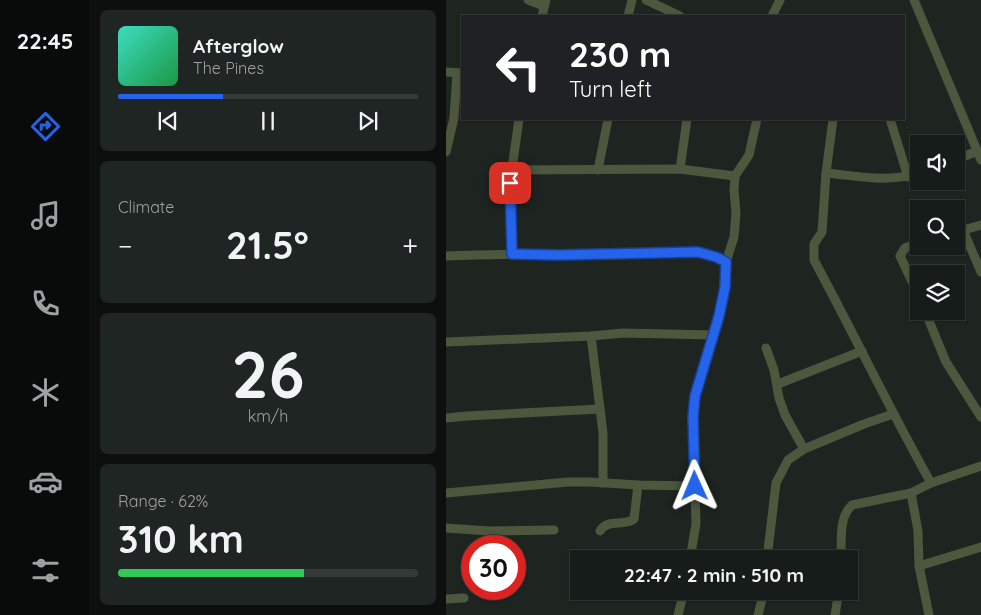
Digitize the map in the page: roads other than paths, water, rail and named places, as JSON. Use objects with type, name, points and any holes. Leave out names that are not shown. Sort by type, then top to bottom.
[{"type":"street","points":[[528,0],[545,3]]},
{"type":"street","points":[[628,15],[632,0]]},
{"type":"street","points":[[647,0],[678,15]]},
{"type":"street","points":[[772,15],[780,0]]},
{"type":"street","points":[[914,0],[979,155],[965,158]]},
{"type":"street","points":[[446,72],[460,73],[454,118],[446,152]]},
{"type":"street","points":[[512,254],[510,208],[512,170],[519,120]]},
{"type":"street","points":[[598,170],[608,120]]},
{"type":"street","points":[[680,169],[687,120]]},
{"type":"street","points":[[692,550],[696,524],[693,417],[695,396],[714,335],[725,287],[726,262],[734,237],[736,214],[735,176],[749,155],[758,120]]},
{"type":"street","points":[[833,120],[826,173],[822,232],[814,244],[814,260],[893,414],[931,483]]},
{"type":"street","points":[[826,173],[881,180],[908,177],[890,120]]},
{"type":"street","points":[[512,170],[680,169],[735,176]]},
{"type":"street","points":[[965,230],[981,225]]},
{"type":"street","points":[[965,241],[981,272]]},
{"type":"street","points":[[910,246],[905,248],[900,256],[910,277]]},
{"type":"street","points":[[446,256],[698,252],[726,262]]},
{"type":"street","points":[[929,320],[946,362],[981,417]]},
{"type":"street","points":[[446,342],[623,333],[714,335]]},
{"type":"street","points":[[591,336],[603,434],[603,483]]},
{"type":"street","points":[[766,348],[778,384],[779,398],[785,416],[804,449]]},
{"type":"street","points":[[778,384],[862,351]]},
{"type":"street","points":[[446,418],[600,409]]},
{"type":"street","points":[[768,550],[776,483],[788,460],[804,449],[893,414]]},
{"type":"street","points":[[841,550],[843,518],[846,510],[852,505],[911,493],[931,483],[981,466]]},
{"type":"street","points":[[446,493],[568,482],[695,486]]},
{"type":"street","points":[[600,531],[607,524],[630,522],[634,519],[638,485]]},
{"type":"street","points":[[911,493],[918,531],[919,566],[928,615]]},
{"type":"street","points":[[446,528],[489,531],[554,530]]},
{"type":"street","points":[[919,566],[981,547]]},
{"type":"street","points":[[446,599],[461,598]]},
{"type":"street","points":[[678,615],[682,600]]},
{"type":"street","points":[[758,615],[762,600]]},
{"type":"street","points":[[835,615],[838,600]]}]
